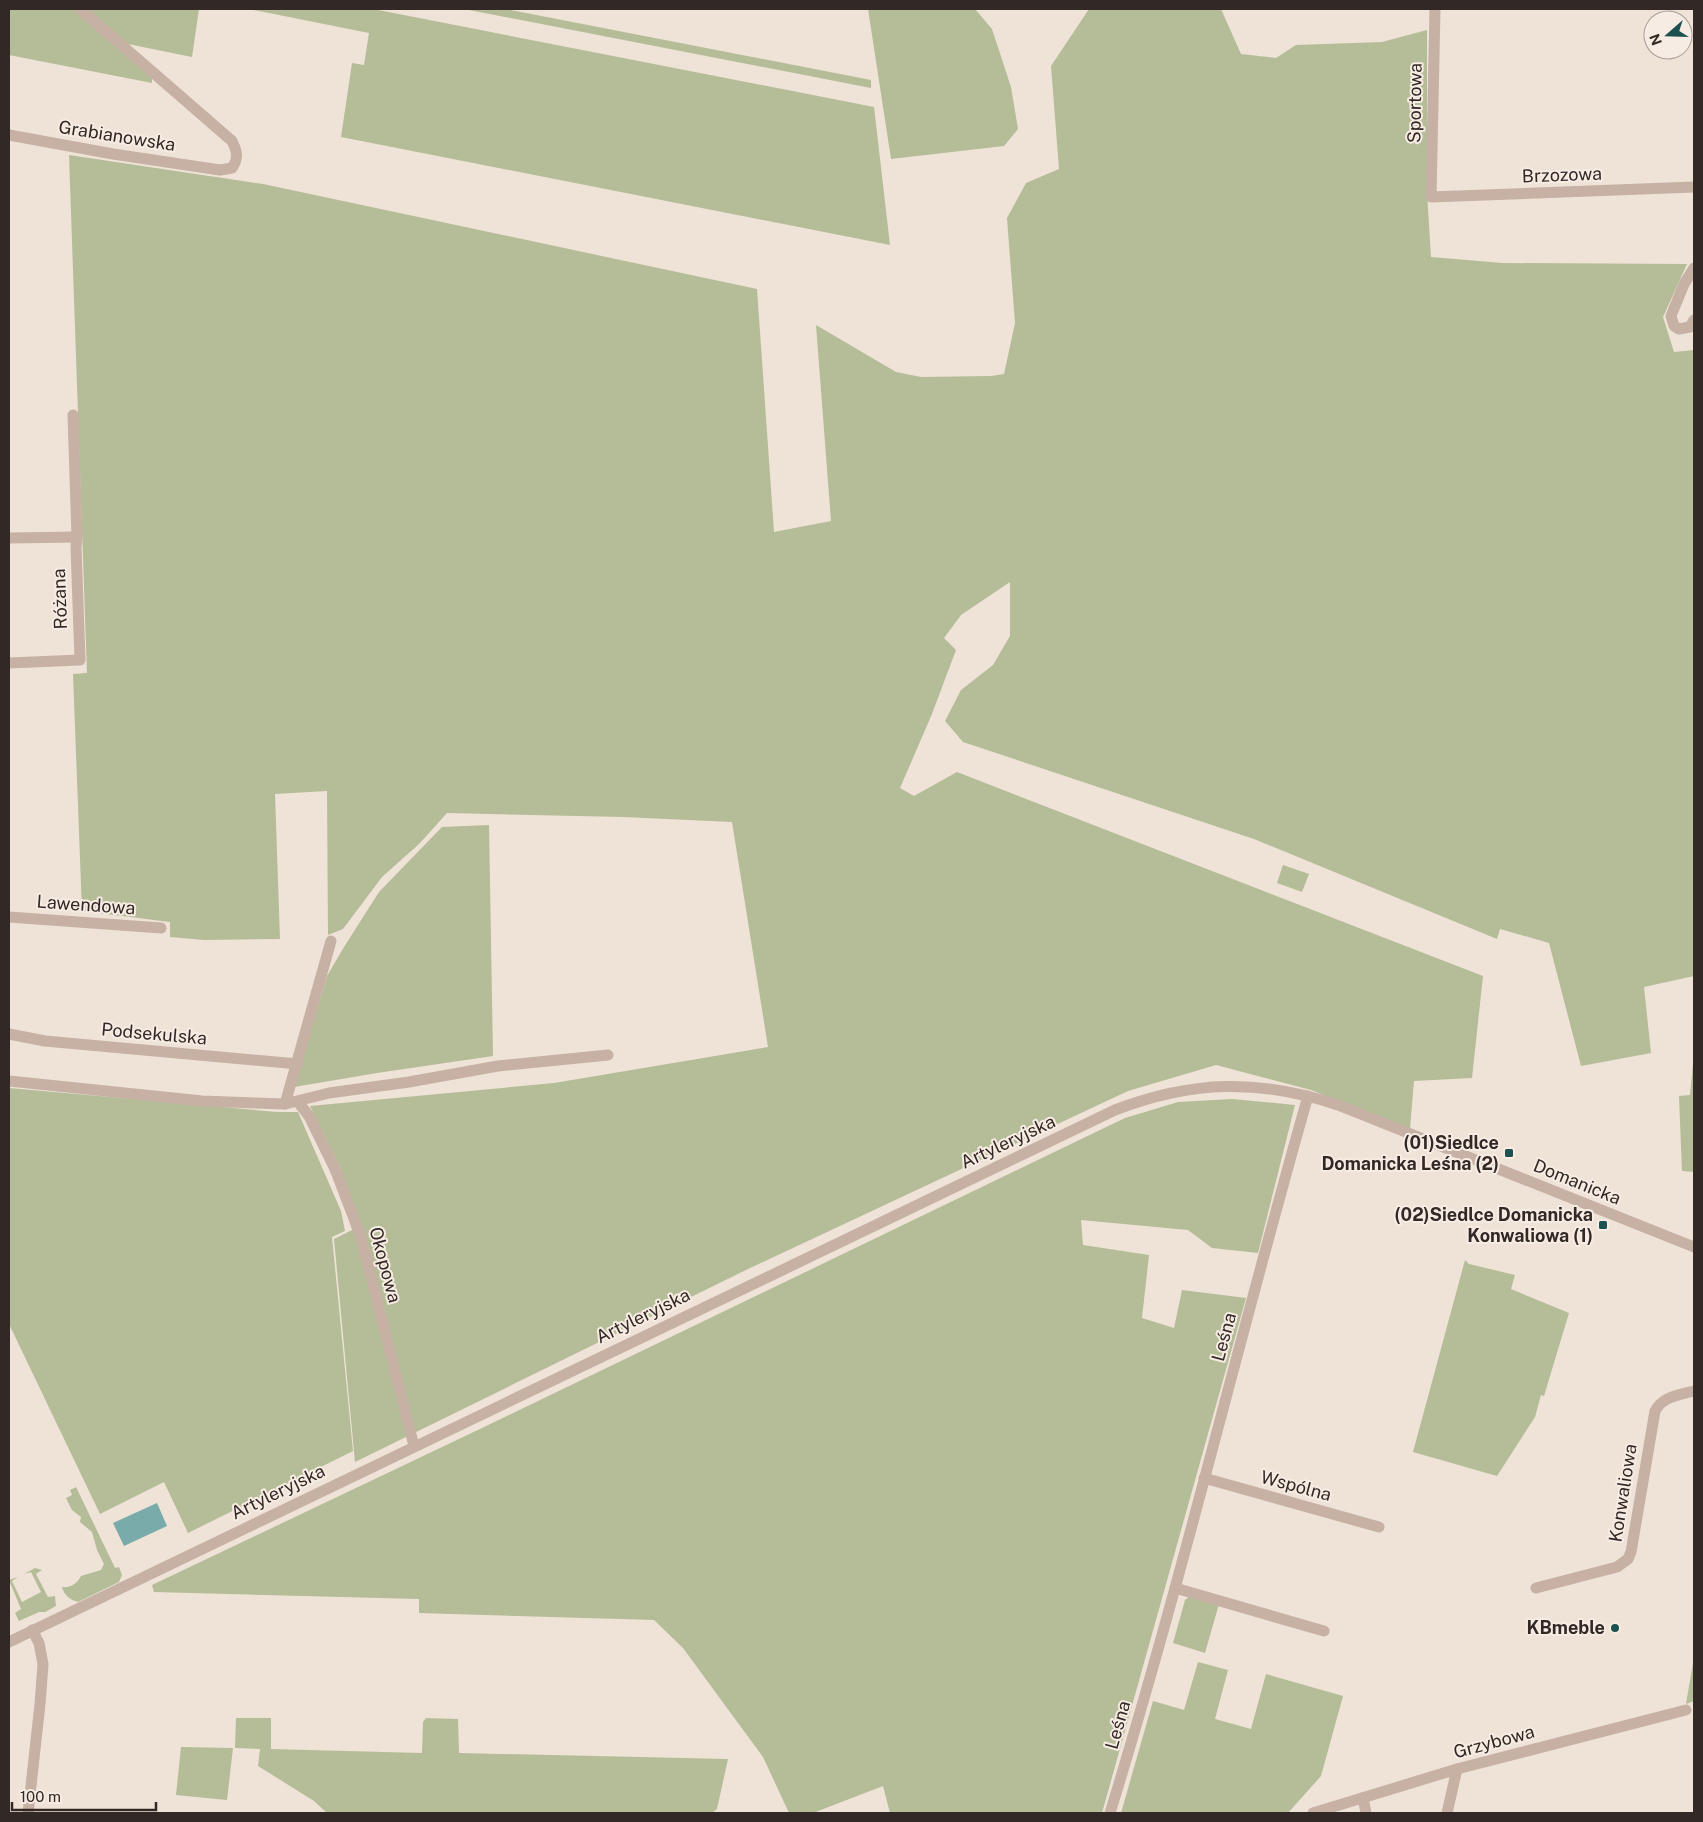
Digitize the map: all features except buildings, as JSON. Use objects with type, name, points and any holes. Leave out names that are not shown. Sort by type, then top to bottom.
[{"type":"street","name":"Grabianowska","points":[[9,135],[113,154],[220,170],[232,168],[236,161],[238,151],[232,141],[80,9]]},
{"type":"street","name":"Sportowa","points":[[1431,197],[1435,9]]},
{"type":"street","name":"Brzozowa","points":[[1431,197],[1694,187]]},
{"type":"street","points":[[1694,268],[1684,284],[1670,316],[1674,326],[1680,329],[1690,327],[1694,320]]},
{"type":"street","name":"Różana","points":[[9,664],[80,660],[73,415]]},
{"type":"street","points":[[9,538],[77,537]]},
{"type":"street","name":"Lawendowa","points":[[9,916],[161,928]]},
{"type":"street","points":[[286,1104],[331,941]]},
{"type":"street","name":"Podsekulska","points":[[9,1034],[46,1041],[298,1064]]},
{"type":"street","points":[[9,1081],[202,1101],[286,1104],[329,1093],[409,1082],[498,1066],[608,1055]]},
{"type":"street","name":"Artyleryjska","points":[[9,1642],[1115,1110],[1156,1096],[1182,1090],[1215,1086],[1253,1087],[1308,1096]]},
{"type":"street","name":"Domanicka","points":[[1308,1096],[1338,1106],[1694,1247]]},
{"type":"street","name":"Leśna","points":[[1110,1813],[1175,1588],[1308,1096]]},
{"type":"street","name":"Okopowa","points":[[298,1102],[309,1116],[335,1169],[361,1237],[414,1446]]},
{"type":"street","name":"Konwaliowa","points":[[1536,1588],[1617,1567],[1628,1559],[1631,1552],[1655,1411],[1667,1399],[1694,1391]]},
{"type":"street","name":"Wspólna","points":[[1204,1478],[1379,1527]]},
{"type":"street","points":[[1175,1588],[1324,1631]]},
{"type":"street","points":[[28,1813],[43,1664],[40,1643],[32,1630]]},
{"type":"street","name":"Grzybowa","points":[[1313,1813],[1457,1769],[1686,1710]]},
{"type":"street","points":[[1447,1813],[1457,1769]]},
{"type":"street","points":[[1363,1798],[1366,1813]]},
{"type":"green space","points":[[9,9],[76,9],[152,73],[152,83],[9,55]]},
{"type":"green space","points":[[83,9],[199,9],[192,57],[123,43]]},
{"type":"green space","points":[[249,9],[373,9],[874,107],[890,245],[341,137],[352,63],[364,65],[369,33]]},
{"type":"green space","points":[[464,9],[505,9],[871,80],[871,88]]},
{"type":"green space","points":[[868,9],[975,9],[992,29],[1011,87],[1018,129],[1004,146],[891,159]]},
{"type":"green space","points":[[1089,9],[1221,9],[1241,54],[1276,58],[1296,45],[1382,42],[1427,30],[1427,193],[1431,257],[1502,263],[1687,264],[1663,317],[1674,352],[1694,350],[1694,976],[1644,987],[1651,1053],[1581,1066],[1549,943],[1500,929],[1497,939],[1254,839],[963,742],[945,721],[961,690],[993,665],[1010,636],[1010,582],[961,615],[944,638],[956,650],[932,714],[900,788],[914,796],[957,772],[1483,976],[1472,1078],[1414,1081],[1410,1129],[1311,1090],[1216,1065],[1128,1091],[748,1269],[355,1462],[334,1239],[352,1230],[341,1169],[310,1106],[554,1083],[768,1047],[732,822],[623,817],[447,813],[419,844],[382,877],[343,929],[328,935],[327,791],[275,794],[280,939],[204,940],[170,937],[170,922],[82,911],[73,674],[87,673],[69,155],[263,184],[757,289],[774,532],[831,521],[816,325],[896,372],[921,377],[991,376],[1004,374],[1015,323],[1007,218],[1026,183],[1059,169],[1051,66]]},
{"type":"green space","points":[[489,825],[493,1056],[294,1087],[327,976],[379,892],[442,827]]},
{"type":"green space","points":[[1283,865],[1309,874],[1302,892],[1277,883]]},
{"type":"green space","points":[[1693,1063],[1694,1172],[1682,1171],[1679,1096],[1690,1095]]},
{"type":"green space","points":[[9,1088],[277,1112],[298,1112],[341,1211],[345,1231],[332,1237],[353,1451],[188,1533],[164,1482],[100,1514],[9,1324]]},
{"type":"green space","points":[[1232,1099],[1295,1105],[1258,1253],[1212,1248],[1188,1230],[1081,1220],[1083,1245],[1149,1255],[1142,1318],[1174,1328],[1182,1290],[1246,1298],[1102,1813],[890,1813],[883,1786],[813,1813],[789,1813],[763,1757],[683,1648],[654,1620],[419,1613],[419,1599],[154,1592],[152,1585],[1125,1118],[1178,1102]]},
{"type":"green space","points":[[1465,1260],[1469,1264],[1515,1275],[1511,1289],[1569,1313],[1544,1396],[1541,1395],[1535,1417],[1497,1476],[1413,1452]]},
{"type":"green space","points":[[76,1487],[115,1568],[119,1567],[122,1575],[119,1582],[78,1602],[68,1597],[62,1587],[70,1586],[81,1576],[101,1570],[104,1564],[97,1550],[92,1532],[80,1522],[81,1517],[72,1510],[66,1498],[72,1495],[70,1490]]},
{"type":"green space","points":[[35,1568],[42,1570],[36,1574],[48,1597],[55,1596],[56,1606],[19,1621],[15,1613],[21,1609],[9,1580],[18,1577],[12,1581],[22,1602],[41,1592],[31,1572],[24,1574]]},
{"type":"green space","points":[[1190,1596],[1219,1604],[1205,1653],[1173,1643],[1185,1600]]},
{"type":"green space","points":[[1694,1657],[1694,1701],[1686,1704]]},
{"type":"green space","points":[[1198,1662],[1228,1670],[1215,1719],[1251,1729],[1266,1674],[1343,1696],[1321,1776],[1288,1813],[1121,1813],[1153,1701],[1184,1710]]},
{"type":"green space","points":[[236,1718],[271,1718],[271,1749],[422,1753],[423,1722],[426,1718],[458,1719],[459,1753],[728,1759],[717,1809],[712,1813],[327,1813],[314,1801],[258,1766],[260,1749],[235,1748]]},
{"type":"green space","points":[[181,1747],[233,1748],[227,1800],[176,1795]]},
{"type":"water","points":[[157,1503],[167,1526],[124,1546],[113,1523]]},
{"type":"place","name":"(01)Siedlce Domanicka Leśna (2)","points":[[1509,1153]]},
{"type":"place","name":"(02)Siedlce Domanicka Konwaliowa (1)","points":[[1603,1225]]},
{"type":"place","name":"KBmeble","points":[[1615,1628]]}]
